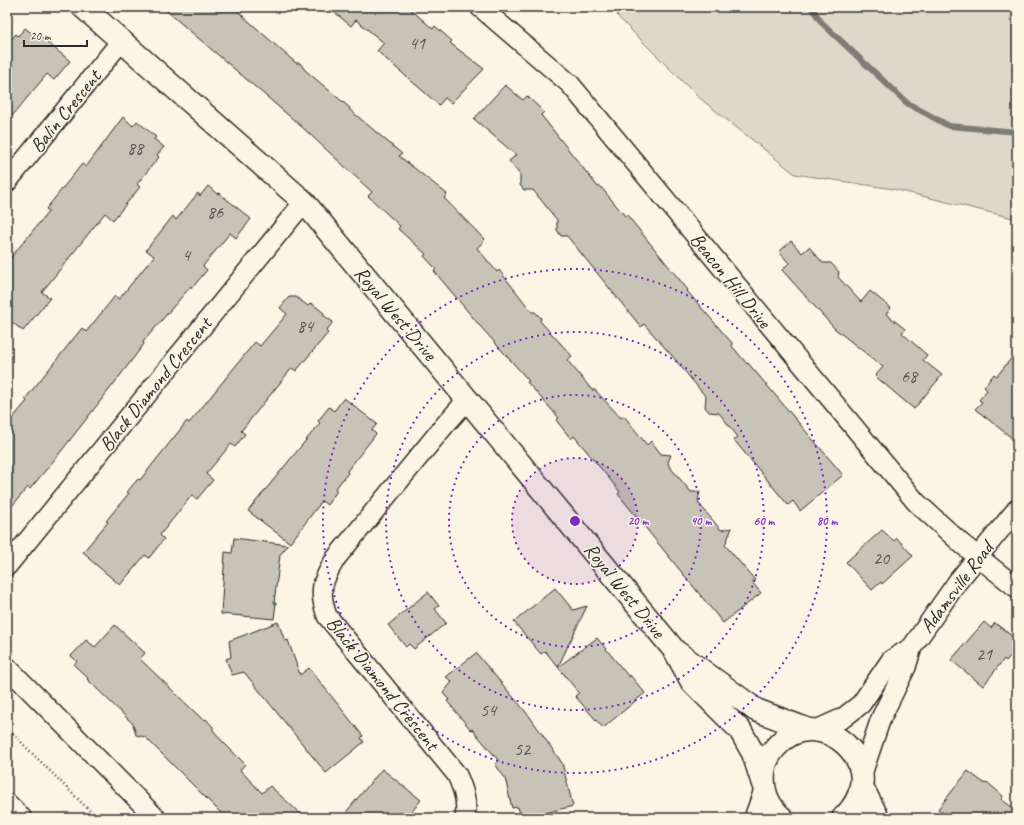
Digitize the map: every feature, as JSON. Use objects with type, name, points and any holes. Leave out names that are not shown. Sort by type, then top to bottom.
[{"type":"street","name":"Royal West Drive","points":[[83,7],[304,202],[675,651],[692,682],[740,730],[753,753],[766,798],[774,812],[782,818]]},
{"type":"street","name":"Beacon Hill Drive","points":[[480,7],[570,84],[895,478],[939,524],[977,557],[1017,588]]},
{"type":"street","name":"Balin Crescent","points":[[7,182],[122,40]]},
{"type":"street","name":"Black Diamond Crescent","points":[[7,566],[304,202]]},
{"type":"street","name":"Black Diamond Crescent","points":[[465,818],[465,793],[457,775],[327,616],[321,601],[322,586],[327,573],[336,558],[444,426],[468,399]]},
{"type":"street","name":"Adamsville Road","points":[[861,781],[881,718],[906,667],[912,647],[958,581],[1017,509]]},
{"type":"street","name":"Adamsville Road","points":[[812,731],[843,718],[861,704],[891,660],[912,647]]},
{"type":"street","name":"Royal West Drive","points":[[675,651],[756,710],[812,731],[823,731],[848,745],[856,757],[861,781]]},
{"type":"street","points":[[7,667],[156,818]]},
{"type":"street","points":[[754,818],[763,787],[764,768],[770,754],[780,742],[794,734],[812,731]]},
{"type":"street","points":[[843,818],[851,810],[858,799],[861,781]]},
{"type":"street","points":[[861,781],[878,818]]},
{"type":"street","points":[[7,805],[20,818]]},
{"type":"path","points":[[7,728],[97,818]]},
{"type":"shaded area","points":[[615,7],[1017,7],[1017,219],[893,189],[795,174],[697,96],[618,17]]},
{"type":"building","points":[[162,7],[233,7],[296,63],[300,63],[305,70],[402,154],[399,156],[447,194],[444,198],[485,240],[477,248],[497,272],[499,270],[532,312],[535,312],[541,318],[540,321],[572,356],[567,360],[592,390],[595,390],[621,418],[624,416],[647,445],[651,441],[661,454],[671,455],[668,462],[669,466],[691,492],[700,492],[698,500],[699,504],[721,530],[732,528],[725,545],[755,580],[752,582],[761,593],[723,623],[618,494],[620,492],[608,477],[574,436],[571,439],[556,420],[559,418],[527,382],[529,381],[434,271],[436,269],[424,256],[426,254],[398,229],[400,226],[368,196],[372,192],[302,127]]},
{"type":"building","points":[[328,7],[408,7],[433,29],[435,26],[452,41],[450,43],[484,69],[451,103],[445,98],[439,105],[377,51],[384,43],[356,20],[351,26]]},
{"type":"building","points":[[25,28],[34,35],[36,33],[70,61],[54,80],[47,74],[7,122],[7,45],[16,34],[18,36]]},
{"type":"building","points":[[505,85],[523,100],[527,96],[544,112],[541,115],[598,187],[600,186],[625,216],[627,215],[688,290],[687,291],[732,343],[732,346],[843,475],[800,511],[793,501],[788,505],[734,440],[738,437],[719,413],[709,412],[705,407],[706,397],[673,357],[644,324],[641,327],[567,236],[561,236],[557,230],[557,220],[533,190],[524,190],[520,185],[520,175],[509,161],[516,155],[474,119]]},
{"type":"building","points":[[123,117],[133,126],[137,121],[156,137],[154,139],[164,147],[157,155],[159,157],[137,184],[140,187],[113,220],[105,213],[42,292],[50,298],[23,331],[7,318],[7,262],[49,211],[46,209],[82,164],[86,167]]},
{"type":"building","points":[[208,186],[251,219],[236,238],[230,233],[203,266],[207,270],[192,288],[191,286],[143,342],[144,344],[59,454],[30,489],[28,487],[7,512],[7,425],[27,401],[25,399],[82,328],[86,332],[115,296],[119,299],[154,256],[146,250],[173,216],[176,220],[198,193],[200,196]]},
{"type":"building","points":[[791,241],[802,253],[809,247],[823,263],[831,263],[839,272],[838,277],[861,302],[870,291],[891,308],[886,314],[905,329],[902,333],[927,355],[923,360],[942,375],[914,409],[875,376],[883,367],[834,328],[782,270],[789,263],[779,252]]},
{"type":"building","points":[[289,297],[296,297],[308,306],[311,303],[324,313],[323,315],[333,322],[326,331],[328,333],[296,371],[292,368],[241,431],[245,434],[235,447],[231,444],[206,474],[213,480],[197,499],[192,495],[160,535],[164,539],[149,558],[145,555],[120,585],[83,552],[108,522],[106,521],[129,493],[127,492],[138,479],[140,480],[187,421],[189,423],[255,342],[260,346],[287,314],[280,308]]},
{"type":"building","points":[[1017,351],[1017,442],[975,409],[982,402],[979,400],[987,390],[984,387],[994,374],[997,376]]},
{"type":"building","points":[[344,398],[377,424],[372,430],[376,434],[347,471],[348,473],[335,489],[337,491],[327,505],[322,501],[290,543],[248,511],[320,423],[318,421],[329,407],[334,411]]},
{"type":"building","points":[[882,530],[894,541],[897,538],[913,556],[882,584],[881,582],[872,590],[846,562]]},
{"type":"building","points":[[234,538],[288,545],[280,555],[274,603],[276,603],[274,619],[221,614],[225,552],[232,553]]},
{"type":"building","points":[[555,588],[573,610],[587,606],[558,667],[545,651],[541,654],[514,622]]},
{"type":"building","points":[[428,592],[439,606],[435,609],[446,623],[414,649],[409,644],[406,647],[388,625]]},
{"type":"building","points":[[278,622],[285,641],[288,640],[300,675],[309,668],[363,736],[361,738],[364,742],[326,773],[244,672],[232,675],[226,659],[231,657],[229,641]]},
{"type":"building","points":[[984,622],[991,628],[995,623],[1017,640],[1017,648],[1006,661],[1004,659],[983,686],[951,660]]},
{"type":"building","points":[[115,625],[145,653],[140,659],[203,720],[206,719],[213,727],[213,730],[222,741],[245,764],[240,770],[262,793],[270,786],[305,818],[226,818],[145,737],[136,735],[133,724],[74,665],[77,661],[71,656],[86,640],[95,647]]},
{"type":"building","points":[[597,638],[629,677],[630,675],[645,693],[603,728],[575,696],[579,693],[558,667]]},
{"type":"building","points":[[476,653],[530,717],[562,763],[573,806],[526,818],[521,818],[518,807],[512,808],[505,778],[495,764],[499,761],[447,701],[449,700],[443,693],[452,682],[446,677]]},
{"type":"building","points":[[382,769],[421,800],[407,818],[341,818]]},
{"type":"building","points":[[968,771],[985,784],[987,782],[1003,796],[1001,799],[1017,811],[1017,818],[950,818],[938,809]]},
{"type":"waterway","points":[[811,7],[822,23],[907,103],[949,126],[1017,132]]}]
